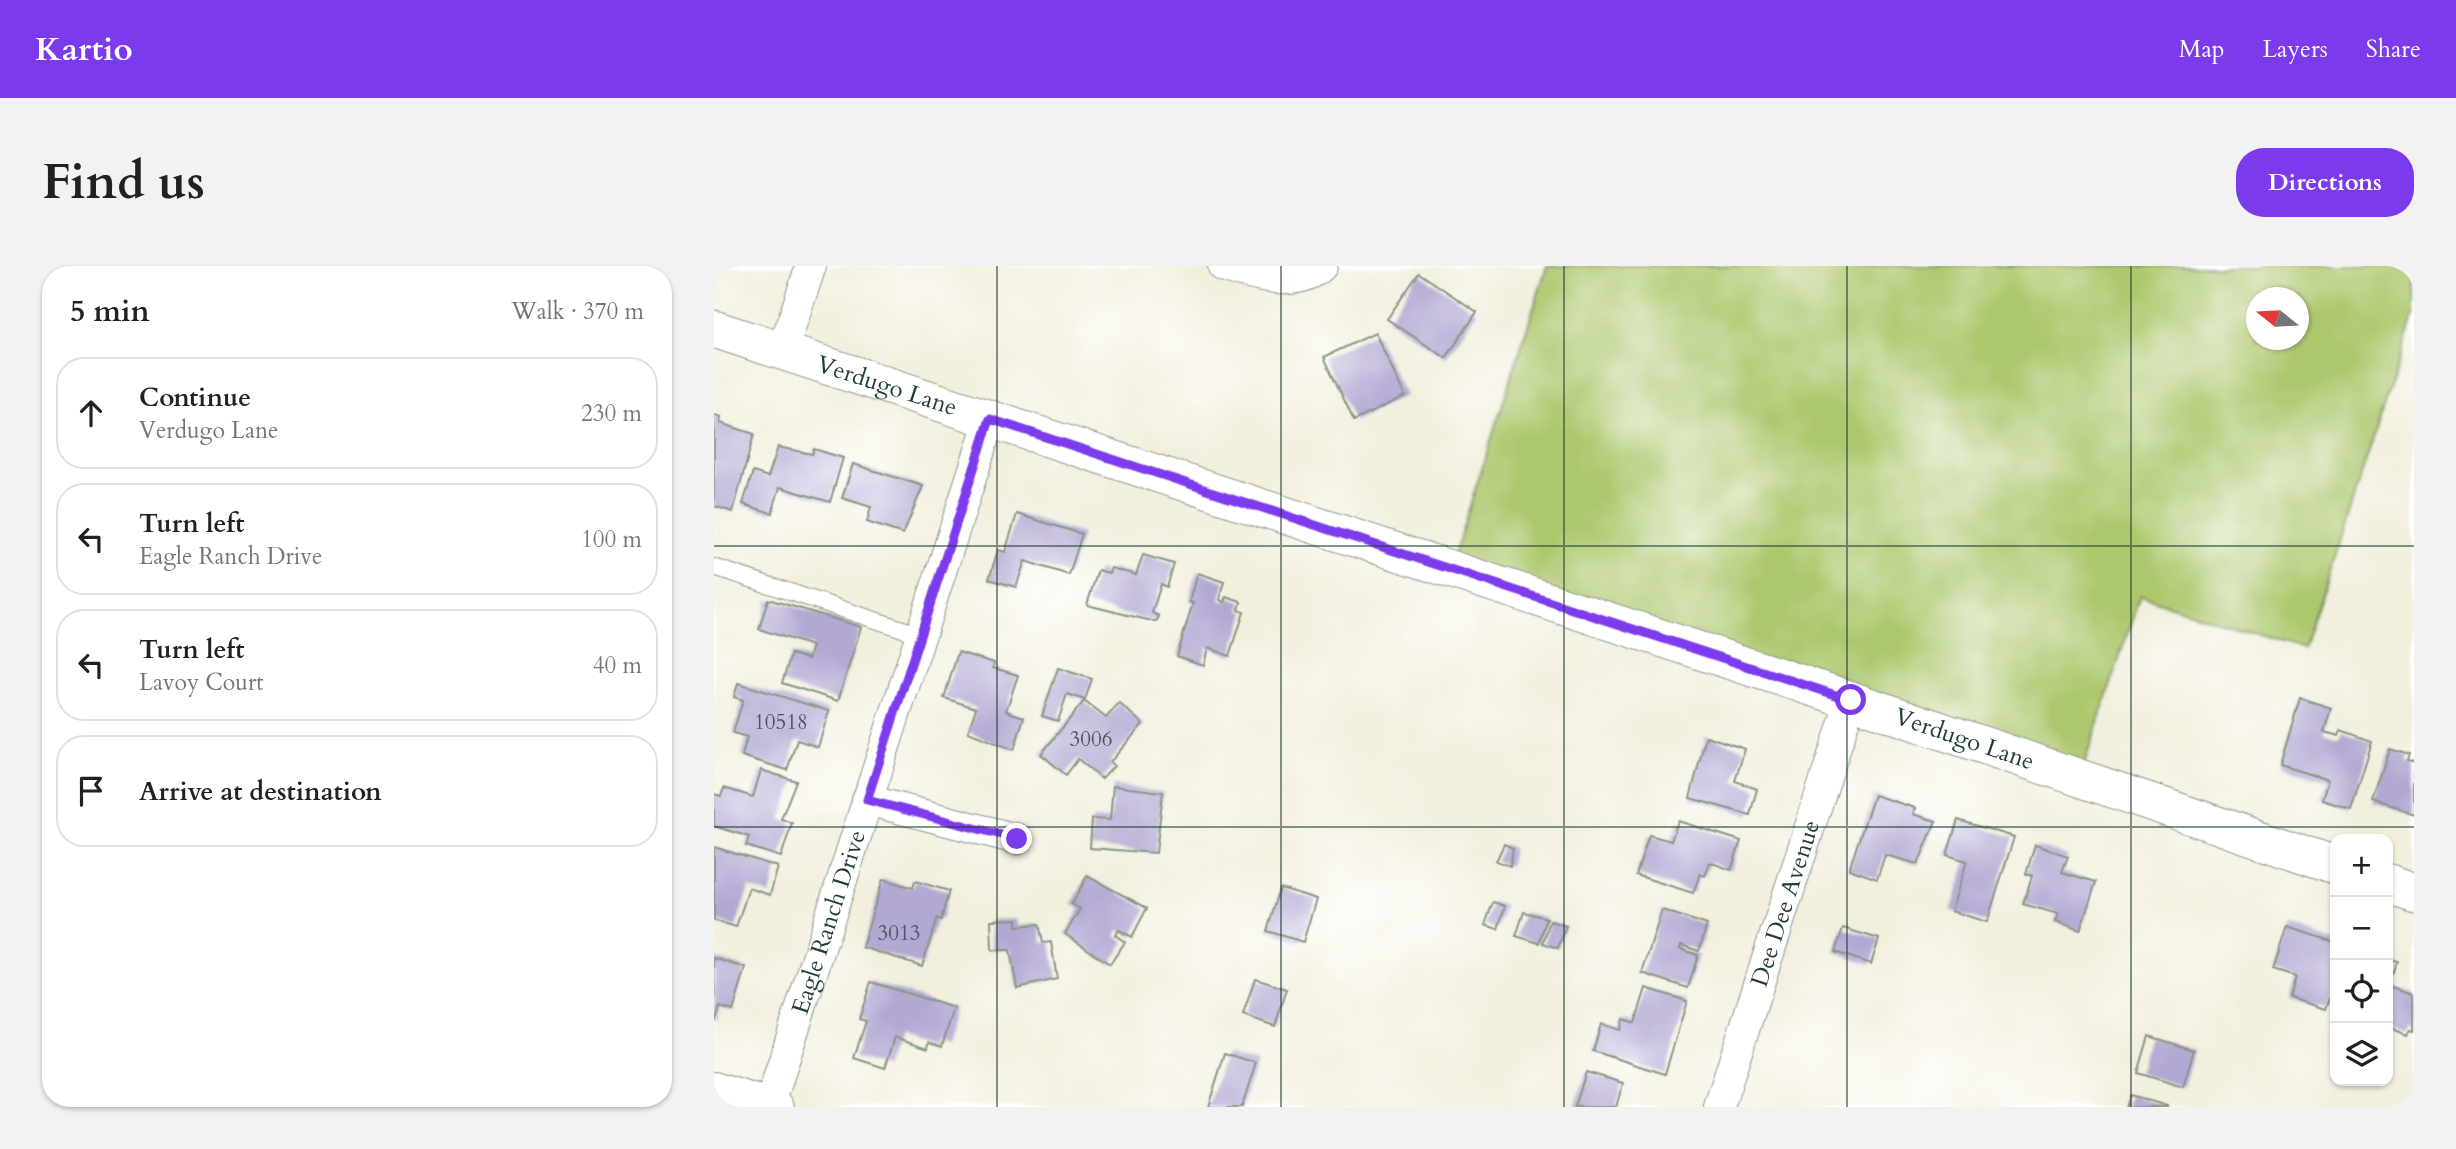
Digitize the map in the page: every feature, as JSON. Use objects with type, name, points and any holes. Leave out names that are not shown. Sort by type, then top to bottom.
[{"type":"street","points":[[782,352],[811,266]]},
{"type":"street","points":[[1223,266],[1266,278],[1292,279],[1316,272],[1322,266]]},
{"type":"street","name":"Verdugo Lane","points":[[714,329],[1851,700],[2330,863]]},
{"type":"street","name":"Eagle Ranch Drive","points":[[774,1106],[867,800],[990,419]]},
{"type":"street","name":"Dee Dee Avenue","points":[[1719,1107],[1851,700]]},
{"type":"street","points":[[867,800],[1017,839]]},
{"type":"street","points":[[2393,885],[2414,892]]},
{"type":"street","points":[[714,1087],[774,1106]]},
{"type":"lane","points":[[714,567],[920,635]]},
{"type":"green space","points":[[1547,266],[2414,266],[2414,314],[2304,649],[2140,596],[2081,773],[1450,568]]},
{"type":"building","points":[[1419,273],[1477,312],[1446,358],[1387,319]]},
{"type":"building","points":[[1375,333],[1405,396],[1354,421],[1324,357]]},
{"type":"building","points":[[714,415],[721,417],[720,423],[754,434],[733,512],[714,506]]},
{"type":"building","points":[[778,447],[812,454],[814,449],[843,458],[830,502],[780,487],[772,513],[743,504],[753,472],[768,477]]},
{"type":"building","points":[[853,464],[923,486],[903,534],[867,522],[871,507],[842,498]]},
{"type":"building","points":[[1017,514],[1082,534],[1069,575],[1025,561],[1016,587],[989,579],[998,550],[1005,552]]},
{"type":"building","points":[[1143,555],[1174,564],[1167,587],[1161,584],[1152,613],[1159,616],[1156,622],[1087,605],[1098,570],[1109,573],[1111,568],[1136,575]]},
{"type":"building","points":[[1197,573],[1224,582],[1219,600],[1224,602],[1226,597],[1241,602],[1239,610],[1244,612],[1230,656],[1207,648],[1203,665],[1177,656],[1193,603],[1189,602]]},
{"type":"building","points":[[768,599],[861,627],[838,701],[782,683],[791,654],[808,659],[812,646],[759,629]]},
{"type":"building","points":[[958,652],[994,663],[993,668],[1018,675],[1006,711],[1024,717],[1014,750],[968,732],[976,708],[944,698]]},
{"type":"building","points":[[1058,668],[1092,679],[1085,700],[1067,694],[1058,721],[1042,716]]},
{"type":"building","points":[[738,683],[829,711],[818,747],[797,740],[787,770],[742,756],[747,737],[733,733],[743,700],[734,697]]},
{"type":"building","points":[[2300,698],[2331,708],[2324,732],[2339,736],[2341,730],[2372,741],[2351,809],[2322,800],[2328,780],[2280,765]]},
{"type":"building","points":[[1084,701],[1106,718],[1119,703],[1143,724],[1110,762],[1114,766],[1102,779],[1078,759],[1066,775],[1041,754]]},
{"type":"building","points":[[1706,736],[1745,749],[1735,781],[1757,789],[1750,815],[1690,798]]},
{"type":"building","points":[[2390,749],[2409,755],[2407,761],[2414,763],[2414,815],[2373,802]]},
{"type":"building","points":[[761,770],[796,781],[781,819],[792,823],[781,857],[746,846],[749,837],[714,826],[714,794],[721,796],[724,788],[753,797]]},
{"type":"building","points":[[1113,786],[1163,792],[1156,853],[1090,848],[1092,819],[1110,820]]},
{"type":"building","points":[[1874,795],[1915,808],[1913,814],[1936,821],[1918,864],[1885,855],[1877,879],[1849,869]]},
{"type":"building","points":[[1958,820],[2014,837],[1987,922],[1951,911],[1967,861],[1947,855]]},
{"type":"building","points":[[1678,821],[1741,841],[1731,870],[1710,862],[1705,876],[1700,874],[1693,893],[1636,875],[1649,835],[1671,841]]},
{"type":"building","points":[[1504,844],[1513,848],[1510,866],[1496,861]]},
{"type":"building","points":[[2035,845],[2068,856],[2062,872],[2096,882],[2080,931],[2055,922],[2058,914],[2023,904],[2032,876],[2026,874]]},
{"type":"building","points":[[714,847],[778,867],[770,895],[749,888],[736,927],[714,920]]},
{"type":"building","points":[[1087,876],[1147,908],[1132,937],[1119,930],[1115,935],[1125,942],[1110,964],[1065,934],[1080,909],[1072,904]]},
{"type":"building","points":[[883,879],[913,888],[915,881],[949,891],[941,920],[937,918],[922,966],[862,947]]},
{"type":"building","points":[[1281,888],[1316,899],[1303,942],[1268,931]]},
{"type":"building","points":[[1493,902],[1505,906],[1498,929],[1485,925]]},
{"type":"building","points":[[1662,910],[1707,925],[1699,951],[1681,945],[1680,949],[1698,955],[1688,988],[1642,973]]},
{"type":"building","points":[[1524,912],[1547,918],[1539,943],[1516,936]]},
{"type":"building","points":[[1017,919],[1017,926],[1039,924],[1043,943],[1051,942],[1057,979],[1017,988],[1010,950],[992,950],[991,920]]},
{"type":"building","points":[[1550,921],[1566,926],[1558,948],[1543,943]]},
{"type":"building","points":[[2287,927],[2330,940],[2330,997],[2326,1009],[2289,998],[2295,977],[2273,970]]},
{"type":"building","points":[[1843,928],[1879,939],[1871,964],[1835,952]]},
{"type":"building","points":[[714,958],[746,968],[733,1011],[720,1007],[715,1023]]},
{"type":"building","points":[[1255,979],[1287,989],[1275,1027],[1243,1016]]},
{"type":"building","points":[[871,982],[954,1008],[942,1046],[929,1042],[928,1048],[895,1037],[885,1068],[854,1058],[866,1021],[859,1019]]},
{"type":"building","points":[[2393,986],[2414,993],[2414,1030],[2410,1029],[2408,1034],[2393,1029]]},
{"type":"building","points":[[1646,988],[1687,1001],[1665,1074],[1593,1051],[1601,1024],[1620,1030],[1623,1019],[1635,1023]]},
{"type":"building","points":[[2149,1036],[2194,1050],[2183,1087],[2138,1073]]},
{"type":"building","points":[[1225,1053],[1256,1063],[1242,1107],[1208,1107]]},
{"type":"building","points":[[1586,1072],[1623,1083],[1616,1107],[1575,1107]]},
{"type":"building","points":[[2130,1095],[2167,1106],[2167,1107],[2126,1107]]},
{"type":"route","points":[[1017,839],[867,800],[990,419],[1851,700]]}]
